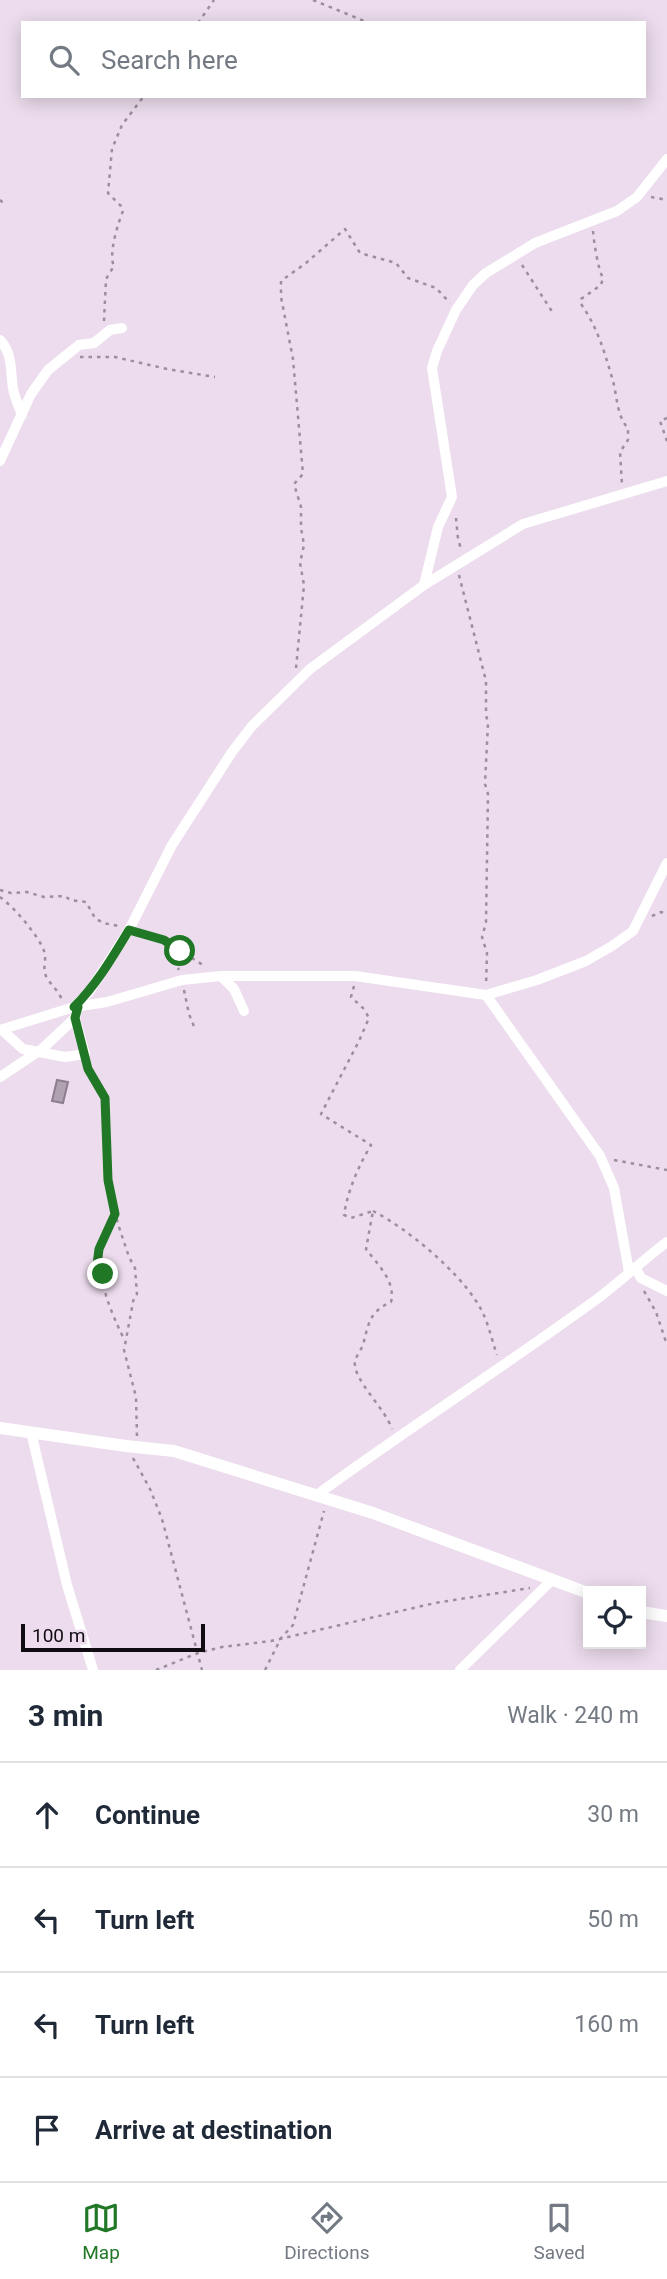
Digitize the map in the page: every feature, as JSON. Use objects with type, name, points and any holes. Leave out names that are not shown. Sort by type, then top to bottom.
[{"type":"street","points":[[424,584],[438,527],[452,497],[432,368],[456,310],[473,285],[486,273],[535,243],[617,211],[637,197],[667,159]]},
{"type":"street","points":[[0,461],[41,378],[79,345],[94,343],[115,328],[122,328]]},
{"type":"street","points":[[0,340],[10,356],[13,391],[22,415]]},
{"type":"street","points":[[0,1077],[37,1052],[89,992],[129,930],[172,845],[232,752],[252,726],[296,682],[424,584],[523,524],[667,481]]},
{"type":"street","points":[[1,1030],[182,981],[221,976],[355,976],[486,995],[537,980],[586,961],[612,946],[633,930],[667,863]]},
{"type":"street","points":[[221,976],[234,989],[244,1011]]},
{"type":"street","points":[[486,995],[600,1156],[614,1188],[632,1270],[641,1278],[667,1291]]},
{"type":"street","points":[[1,1030],[19,1047],[65,1058],[85,1054],[73,1010]]},
{"type":"street","points":[[318,1494],[598,1298],[667,1242]]},
{"type":"street","points":[[0,1428],[174,1451],[318,1494],[550,1582],[583,1592]]},
{"type":"street","points":[[31,1432],[67,1585],[93,1670]]},
{"type":"street","points":[[460,1670],[550,1582]]},
{"type":"street","points":[[646,1613],[667,1616]]},
{"type":"path","points":[[199,21],[214,0]]},
{"type":"path","points":[[313,0],[364,21]]},
{"type":"path","points":[[103,335],[106,279],[114,265],[110,260],[111,248],[123,211],[108,192],[112,149],[122,125],[142,98]]},
{"type":"path","points":[[637,197],[667,200]]},
{"type":"path","points":[[593,221],[598,269],[603,278],[601,285],[580,299],[600,335],[617,405],[628,428],[628,440],[620,452],[623,496]]},
{"type":"path","points":[[296,682],[296,655],[301,631],[304,585],[300,563],[304,545],[301,507],[294,484],[303,474],[293,359],[281,297],[281,281],[306,264],[345,229],[360,253],[396,263],[408,278],[436,288],[456,310]]},
{"type":"path","points":[[517,256],[526,274],[554,313]]},
{"type":"path","points":[[66,354],[79,357],[115,357],[215,377]]},
{"type":"path","points":[[667,418],[660,421],[667,441]]},
{"type":"path","points":[[452,497],[464,560]]},
{"type":"path","points":[[454,566],[458,572],[486,681],[488,723],[485,784],[488,794],[488,839],[486,923],[482,937],[487,953],[486,995]]},
{"type":"path","points":[[0,890],[11,893],[27,891],[44,897],[65,896],[70,900],[86,902],[95,918],[103,923],[170,944],[221,976]]},
{"type":"path","points":[[0,897],[11,904],[34,934],[44,950],[46,975],[73,1010]]},
{"type":"path","points":[[170,944],[195,1029]]},
{"type":"path","points":[[355,976],[351,997],[369,1018],[321,1114],[371,1145],[351,1186],[344,1215],[351,1218],[373,1211],[390,1220],[453,1273],[470,1293],[488,1323],[501,1367]]},
{"type":"path","points":[[85,1054],[88,1069],[105,1098],[108,1180],[115,1214],[135,1268],[137,1290],[124,1350],[136,1397],[131,1447],[162,1519],[202,1670]]},
{"type":"path","points":[[600,1156],[667,1170]]},
{"type":"path","points":[[373,1211],[366,1248],[382,1267],[393,1294],[391,1302],[377,1309],[371,1316],[364,1342],[356,1358],[355,1372],[383,1409],[395,1438]]},
{"type":"path","points":[[115,1214],[99,1249],[97,1265],[103,1274],[109,1303],[125,1340]]},
{"type":"path","points":[[641,1278],[667,1345]]},
{"type":"path","points":[[265,1670],[281,1638],[293,1625],[323,1518],[324,1509],[318,1494]]},
{"type":"path","points":[[156,1670],[198,1653],[242,1643],[271,1641],[435,1603],[550,1582]]},
{"type":"building","points":[[57,1080],[68,1082],[63,1103],[52,1101]]},
{"type":"route","points":[[103,1274],[97,1268],[99,1249],[115,1214],[108,1180],[105,1098],[88,1069],[75,1018],[78,1007],[74,1007],[105,970],[129,930],[164,940],[180,951]]}]
